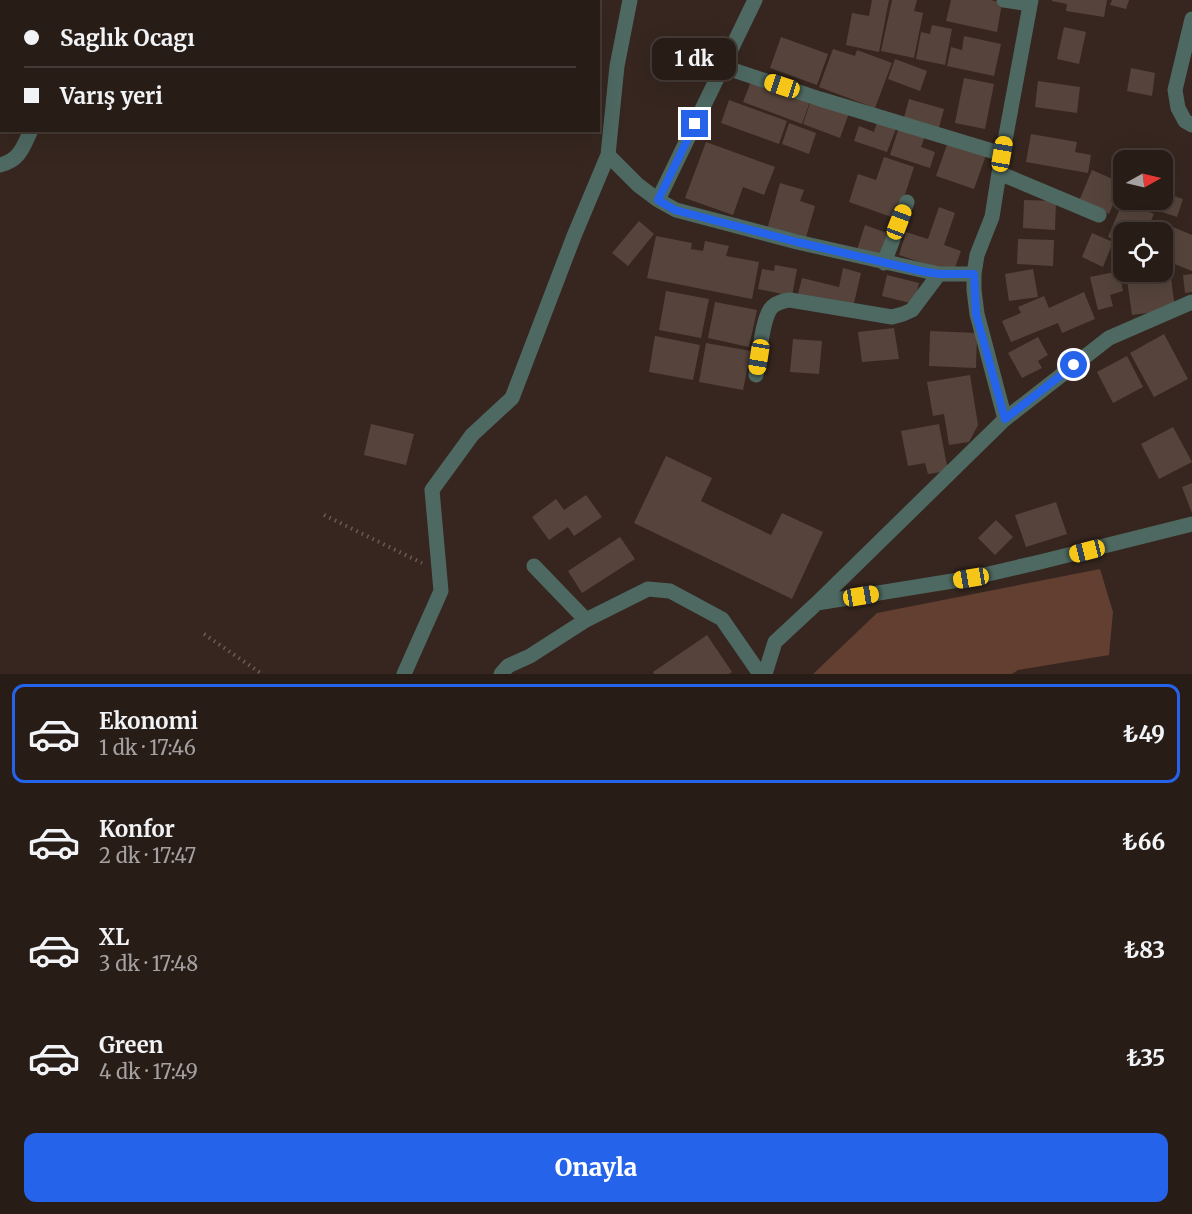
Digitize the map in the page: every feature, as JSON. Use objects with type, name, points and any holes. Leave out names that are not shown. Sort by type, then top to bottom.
[{"type":"street","points":[[405,674],[441,591],[432,490],[472,435],[512,398],[574,236],[608,155],[617,66],[630,0]]},
{"type":"street","points":[[658,200],[755,0]]},
{"type":"street","points":[[1004,0],[1030,2],[992,217],[977,255],[974,274],[976,314],[1005,419]]},
{"type":"street","points":[[1192,19],[1175,90],[1178,108],[1185,121],[1192,125]]},
{"type":"street","points":[[724,67],[820,99],[1002,154]]},
{"type":"street","points":[[0,165],[17,157],[30,132]]},
{"type":"street","points":[[608,155],[638,185],[675,210],[884,263],[939,274],[974,274]]},
{"type":"street","points":[[999,173],[1099,215]]},
{"type":"street","points":[[884,263],[907,202]]},
{"type":"street","points":[[756,375],[765,320],[771,308],[779,302],[790,300],[892,317],[912,310],[939,274]]},
{"type":"street","points":[[765,674],[775,642],[1005,419],[1108,338],[1192,302]]},
{"type":"street","points":[[817,603],[971,578],[1192,524]]},
{"type":"street","points":[[534,566],[586,620]]},
{"type":"street","points":[[501,674],[508,666],[530,656],[586,620],[648,589],[670,591],[722,619],[760,674]]},
{"type":"path","points":[[324,515],[439,571]]},
{"type":"path","points":[[204,634],[262,674]]},
{"type":"shaded area","points":[[1100,569],[1113,612],[1109,655],[1018,670],[1012,674],[813,674],[877,613]]},
{"type":"building","points":[[872,0],[889,0],[879,52],[846,45],[852,13],[869,16]]},
{"type":"building","points":[[892,0],[917,0],[914,11],[923,13],[914,58],[881,51]]},
{"type":"building","points":[[951,0],[991,0],[1002,3],[997,32],[946,21]]},
{"type":"building","points":[[1052,0],[1107,0],[1104,17],[1066,11],[1067,4]]},
{"type":"building","points":[[1112,0],[1129,0],[1126,9],[1110,5]]},
{"type":"building","points":[[932,25],[952,29],[945,65],[916,59],[921,32],[930,34]]},
{"type":"building","points":[[1064,27],[1086,32],[1079,64],[1057,59]]},
{"type":"building","points":[[964,36],[1001,44],[994,76],[947,66],[951,47],[962,50]]},
{"type":"building","points":[[781,37],[828,54],[817,85],[770,68]]},
{"type":"building","points":[[833,49],[855,56],[857,50],[892,63],[875,108],[819,87]]},
{"type":"building","points":[[895,59],[927,71],[920,91],[888,79]]},
{"type":"building","points":[[1131,68],[1155,73],[1152,96],[1127,91]]},
{"type":"building","points":[[964,78],[994,84],[985,129],[955,123]]},
{"type":"building","points":[[752,79],[810,101],[802,124],[743,102]]},
{"type":"building","points":[[1038,81],[1080,87],[1077,113],[1035,107]]},
{"type":"building","points":[[909,99],[944,109],[938,131],[903,121]]},
{"type":"building","points":[[729,100],[787,121],[779,144],[721,123]]},
{"type":"building","points":[[811,100],[849,113],[840,138],[803,124]]},
{"type":"building","points":[[878,119],[897,126],[887,152],[854,141],[859,126],[874,132]]},
{"type":"building","points":[[789,123],[816,133],[809,154],[782,144]]},
{"type":"building","points":[[899,127],[925,136],[921,147],[935,152],[930,168],[890,155]]},
{"type":"building","points":[[1031,134],[1077,142],[1075,152],[1091,155],[1088,173],[1026,162]]},
{"type":"building","points":[[706,142],[775,167],[764,195],[743,187],[733,215],[685,198]]},
{"type":"building","points":[[948,142],[986,155],[974,189],[936,176]]},
{"type":"building","points":[[884,157],[914,167],[897,219],[849,202],[858,174],[876,180]]},
{"type":"building","points":[[1092,170],[1113,179],[1113,204],[1109,214],[1079,201]]},
{"type":"building","points":[[780,183],[804,190],[800,201],[815,206],[805,241],[767,230]]},
{"type":"building","points":[[1173,196],[1183,199],[1177,217],[1156,210],[1173,210]]},
{"type":"building","points":[[1024,200],[1056,201],[1055,230],[1023,228]]},
{"type":"building","points":[[939,207],[955,213],[944,245],[961,251],[953,273],[899,255],[906,232],[928,239]]},
{"type":"building","points":[[1119,210],[1144,210],[1154,214],[1150,222],[1114,222]]},
{"type":"building","points":[[639,221],[654,234],[628,266],[612,253]]},
{"type":"building","points":[[865,225],[887,233],[879,258],[857,250]]},
{"type":"building","points":[[1113,225],[1113,239],[1108,237]]},
{"type":"building","points":[[1173,227],[1192,235],[1192,271],[1173,263]]},
{"type":"building","points":[[1092,233],[1113,242],[1103,267],[1082,257]]},
{"type":"building","points":[[656,236],[692,243],[691,249],[703,251],[705,241],[729,246],[726,256],[759,262],[752,299],[647,278]]},
{"type":"building","points":[[1018,239],[1054,240],[1053,266],[1017,264]]},
{"type":"building","points":[[775,265],[797,269],[792,296],[758,289],[762,269],[774,271]]},
{"type":"building","points":[[843,268],[861,273],[853,307],[798,294],[802,278],[839,287]]},
{"type":"building","points":[[1033,269],[1038,297],[1009,301],[1005,274]]},
{"type":"building","points":[[1113,272],[1113,282],[1121,282],[1123,291],[1110,295],[1113,306],[1098,310],[1090,277]]},
{"type":"building","points":[[1192,274],[1192,292],[1185,293],[1183,275]]},
{"type":"building","points":[[887,275],[919,283],[914,304],[882,296]]},
{"type":"building","points":[[1127,282],[1172,282],[1175,309],[1132,315]]},
{"type":"building","points":[[666,291],[709,299],[701,338],[659,330]]},
{"type":"building","points":[[1084,292],[1095,319],[1062,333],[1058,323],[1011,342],[1002,321],[1021,313],[1018,307],[1044,296],[1049,308]]},
{"type":"building","points":[[715,302],[757,310],[749,347],[708,338]]},
{"type":"building","points":[[894,328],[899,359],[862,362],[858,332]]},
{"type":"building","points":[[930,331],[977,333],[976,368],[929,366]]},
{"type":"building","points":[[1164,334],[1188,379],[1154,397],[1130,353]]},
{"type":"building","points":[[655,336],[700,345],[693,380],[649,372]]},
{"type":"building","points":[[1038,337],[1048,355],[1038,361],[1042,368],[1022,378],[1008,353]]},
{"type":"building","points":[[793,339],[822,341],[819,374],[790,372]]},
{"type":"building","points":[[706,343],[751,351],[743,390],[699,382]]},
{"type":"building","points":[[1127,356],[1143,387],[1113,403],[1097,372]]},
{"type":"building","points":[[970,375],[978,425],[969,442],[949,445],[944,414],[933,416],[927,382]]},
{"type":"building","points":[[371,424],[414,434],[406,465],[364,455]]},
{"type":"building","points":[[939,424],[948,471],[928,474],[925,463],[908,466],[901,431]]},
{"type":"building","points":[[1173,427],[1192,462],[1159,479],[1141,444]]},
{"type":"building","points":[[666,456],[712,478],[701,501],[771,535],[782,513],[823,532],[792,599],[634,523]]},
{"type":"building","points":[[1192,483],[1192,513],[1182,487]]},
{"type":"building","points":[[586,495],[602,517],[574,536],[568,527],[549,540],[532,517],[556,499],[564,510]]},
{"type":"building","points":[[1056,502],[1067,534],[1026,547],[1015,515]]},
{"type":"building","points":[[996,520],[1013,537],[995,555],[978,538]]},
{"type":"building","points":[[620,537],[635,559],[582,593],[568,571]]},
{"type":"building","points":[[707,635],[732,672],[729,674],[654,674],[653,672]]},
{"type":"route","points":[[695,124],[658,200],[675,210],[884,263],[939,274],[974,274],[976,314],[1005,419],[1074,365]]}]
